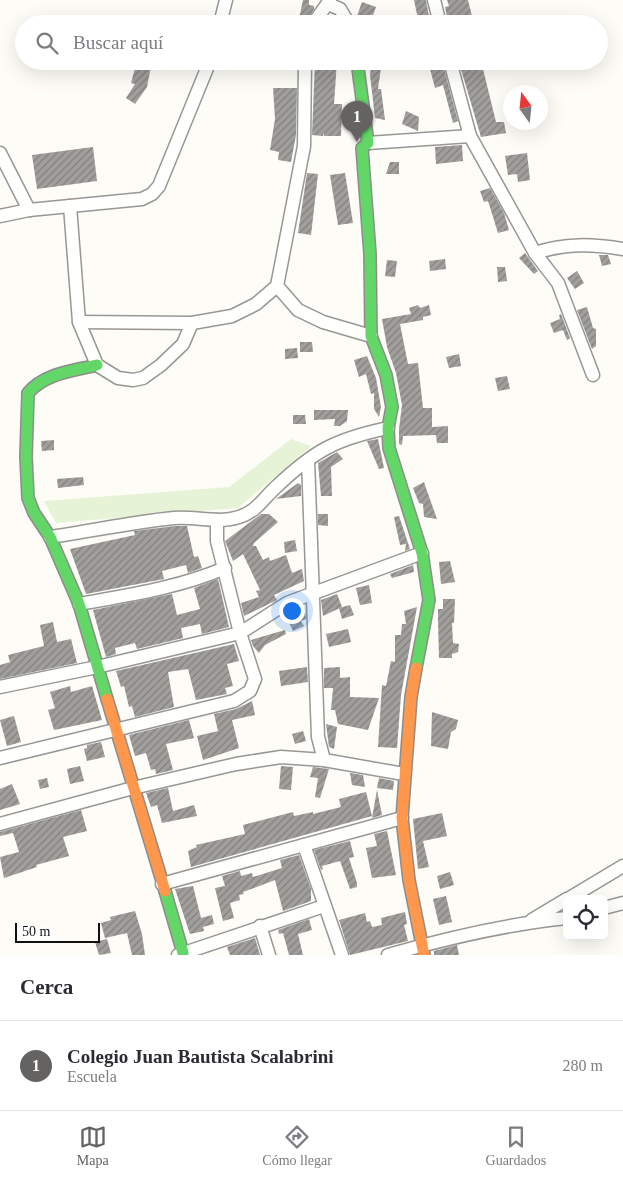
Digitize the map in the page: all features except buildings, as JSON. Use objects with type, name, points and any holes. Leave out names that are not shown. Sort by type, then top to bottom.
[{"type":"street","points":[[222,15],[226,0]]},
{"type":"street","points":[[434,0],[438,15]]},
{"type":"street","points":[[320,15],[329,2],[340,9],[344,15]]},
{"type":"street","points":[[0,216],[29,210],[142,198],[152,194],[159,186],[206,70]]},
{"type":"street","points":[[78,322],[192,323],[232,316],[256,304],[277,286],[304,146],[305,70]]},
{"type":"street","points":[[358,70],[368,142]]},
{"type":"street","points":[[452,70],[470,136],[535,253],[558,282],[593,375]]},
{"type":"street","points":[[423,950],[409,880],[402,818],[411,697],[429,600],[422,553],[389,448],[388,428],[392,407],[386,375],[371,336],[370,254],[362,148],[368,142],[470,136]]},
{"type":"street","points":[[0,153],[29,210]]},
{"type":"street","points":[[70,206],[78,322],[97,365],[118,378],[132,380],[143,378],[161,365],[183,344],[192,323]]},
{"type":"street","points":[[535,253],[551,248],[586,244],[623,248]]},
{"type":"street","points":[[277,286],[298,310],[324,322],[371,336]]},
{"type":"street","points":[[97,365],[40,380],[32,386],[28,393],[26,488],[34,513],[50,537],[79,604],[181,954],[324,906]]},
{"type":"street","points":[[50,537],[174,518],[216,520],[237,518],[256,510],[275,488],[326,447],[355,435],[388,428]]},
{"type":"street","points":[[308,460],[311,592],[319,746],[324,760]]},
{"type":"street","points":[[0,758],[234,701],[250,691],[255,680],[240,633],[217,541],[216,520]]},
{"type":"street","points":[[0,686],[97,667],[240,633],[287,603],[311,592],[422,553]]},
{"type":"street","points":[[79,604],[157,590],[200,578],[225,568]]},
{"type":"street","points":[[0,824],[133,788],[236,764],[281,757],[324,760],[404,774]]},
{"type":"street","points":[[162,884],[402,818]]},
{"type":"street","points":[[304,845],[342,955]]},
{"type":"street","points":[[574,895],[623,866]]},
{"type":"street","points":[[528,922],[563,901]]},
{"type":"street","points":[[608,907],[623,903]]},
{"type":"street","points":[[388,955],[423,950],[528,922],[563,918]]},
{"type":"street","points":[[260,926],[269,955]]},
{"type":"green space","points":[[291,439],[311,446],[238,508],[56,523],[44,501],[229,487]]},
{"type":"traffic: fast","points":[[358,70],[368,143],[362,148],[370,254],[371,336],[386,375],[392,407],[388,428],[389,448],[422,553],[429,600],[416,668]]},
{"type":"traffic: fast","points":[[97,365],[51,377],[35,386],[28,393],[26,457],[28,498],[34,513],[50,537],[79,604],[107,699]]},
{"type":"traffic: fast","points":[[165,891],[183,953]]},
{"type":"traffic: slow","points":[[416,668],[411,697],[402,818],[409,880],[424,955]]},
{"type":"traffic: slow","points":[[107,699],[165,891]]},
{"type":"place","name":"Colegio Juan Bautista Scalabrini","points":[[357,142]]}]
